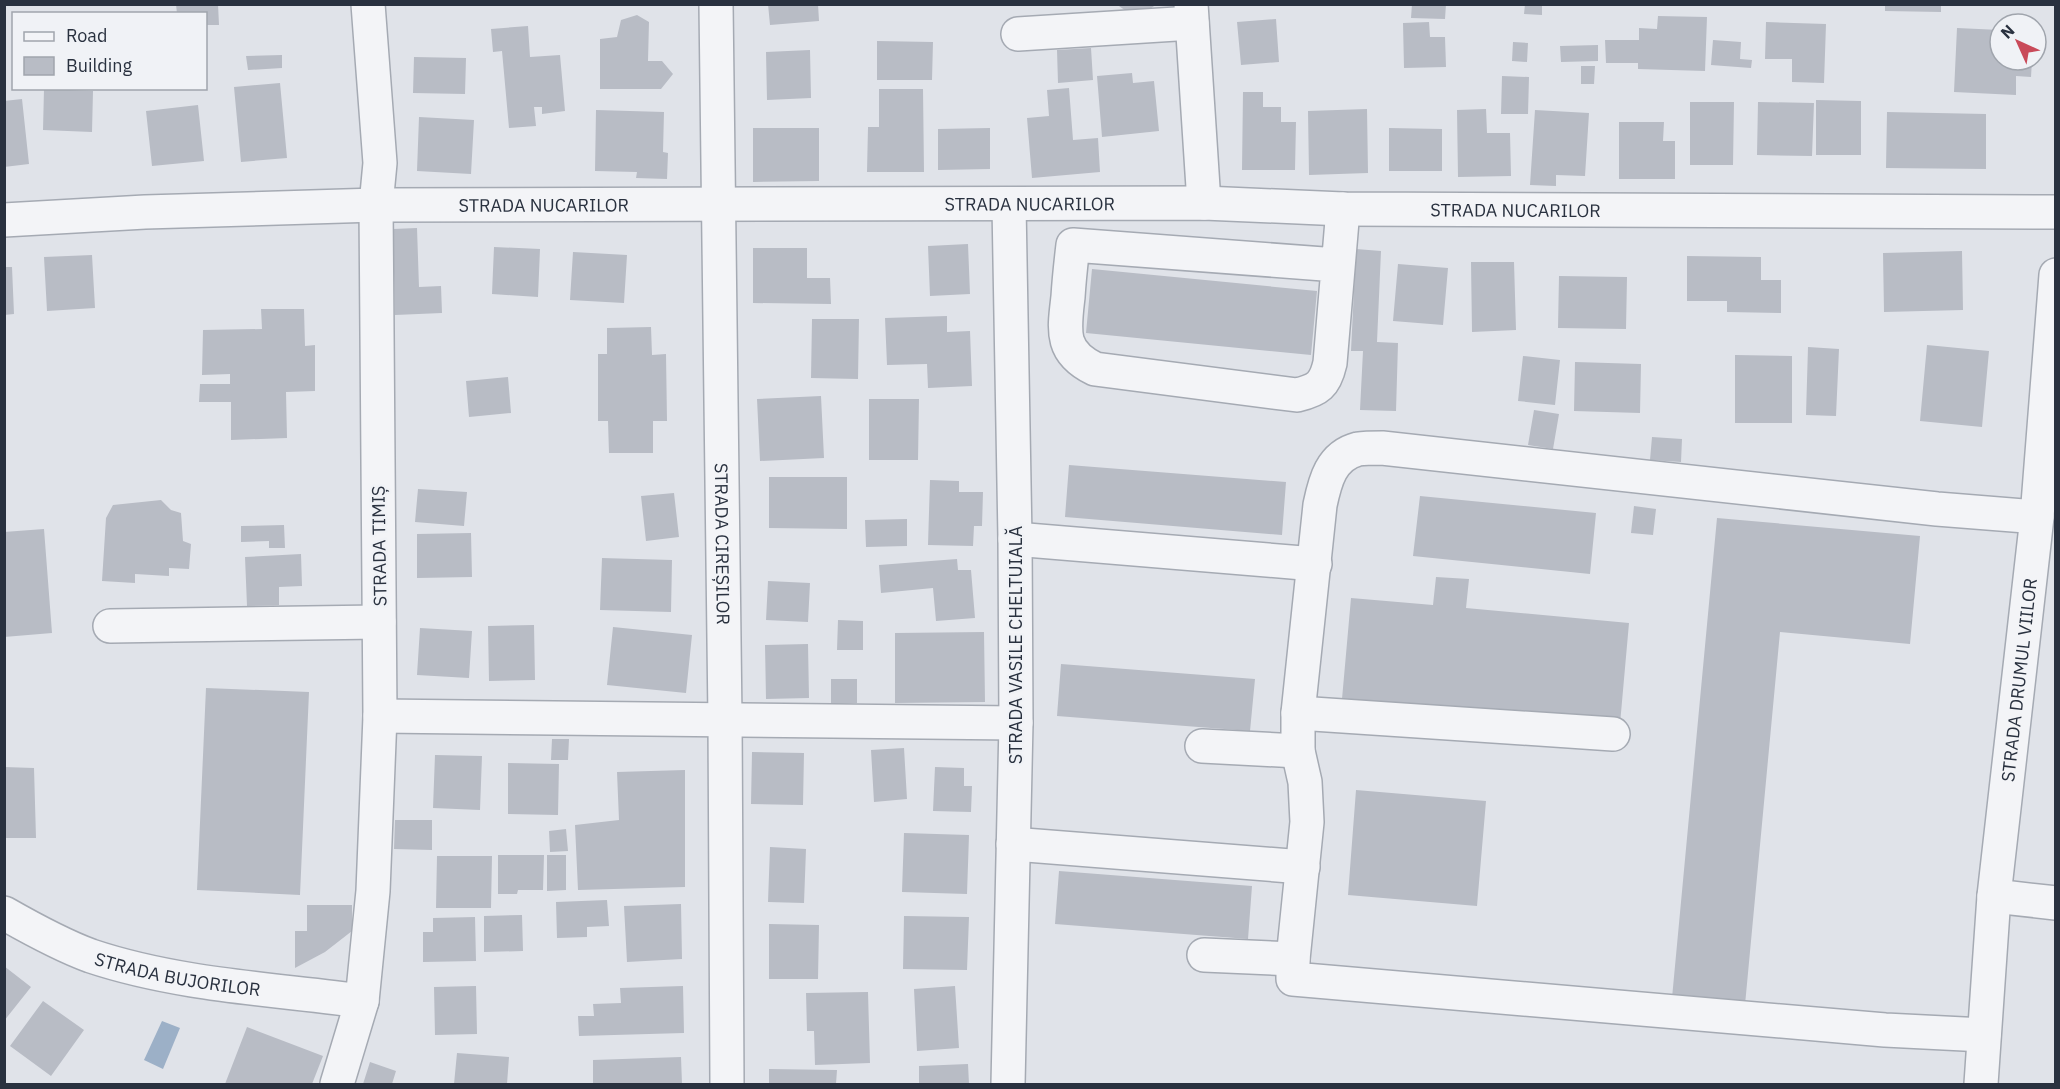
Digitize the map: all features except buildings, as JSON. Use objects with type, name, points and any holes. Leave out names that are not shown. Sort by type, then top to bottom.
[{"type":"street","name":"STRADA TIMIȘ","points":[[336,1084],[362,1001],[373,891],[380,716],[376,205],[380,163],[368,4]]},
{"type":"street","name":"STRADA CIREȘILOR","points":[[716,4],[727,1084]]},
{"type":"street","points":[[1018,34],[1192,14],[1204,203]]},
{"type":"street","name":"STRADA NUCARILOR","points":[[4,220],[145,212],[376,205],[1204,203],[1343,209],[2055,212]]},
{"type":"street","name":"STRADA VASILE CHELTUIALĂ","points":[[1008,1084],[1016,723],[1009,205]]},
{"type":"street","points":[[1337,265],[1073,245],[1064,332],[1074,354],[1083,363],[1095,369],[1297,395],[1312,391],[1320,386],[1327,376],[1330,363],[1343,209]]},
{"type":"street","name":"STRADA DRUMUL VIILOR","points":[[1981,1084],[1994,896],[2037,517],[2055,275]]},
{"type":"street","points":[[1984,1035],[1873,1029],[1293,979],[1307,822],[1307,801],[1298,751],[1298,713],[1320,505],[1325,481],[1336,461],[1357,449],[1382,448],[1937,509],[2037,517]]},
{"type":"street","points":[[1015,539],[1315,564]]},
{"type":"street","points":[[110,626],[380,622]]},
{"type":"street","points":[[1298,713],[1612,734]]},
{"type":"street","points":[[380,716],[1016,723]]},
{"type":"street","points":[[1202,746],[1298,751]]},
{"type":"street","points":[[1013,844],[1303,867]]},
{"type":"street","points":[[1994,896],[2055,903]]},
{"type":"street","name":"STRADA BUJORILOR","points":[[4,913],[64,945],[92,956],[150,971],[222,985],[362,1001]]},
{"type":"street","points":[[1204,955],[1293,959]]},
{"type":"water","points":[[162,1021],[180,1028],[163,1069],[144,1060]]}]
